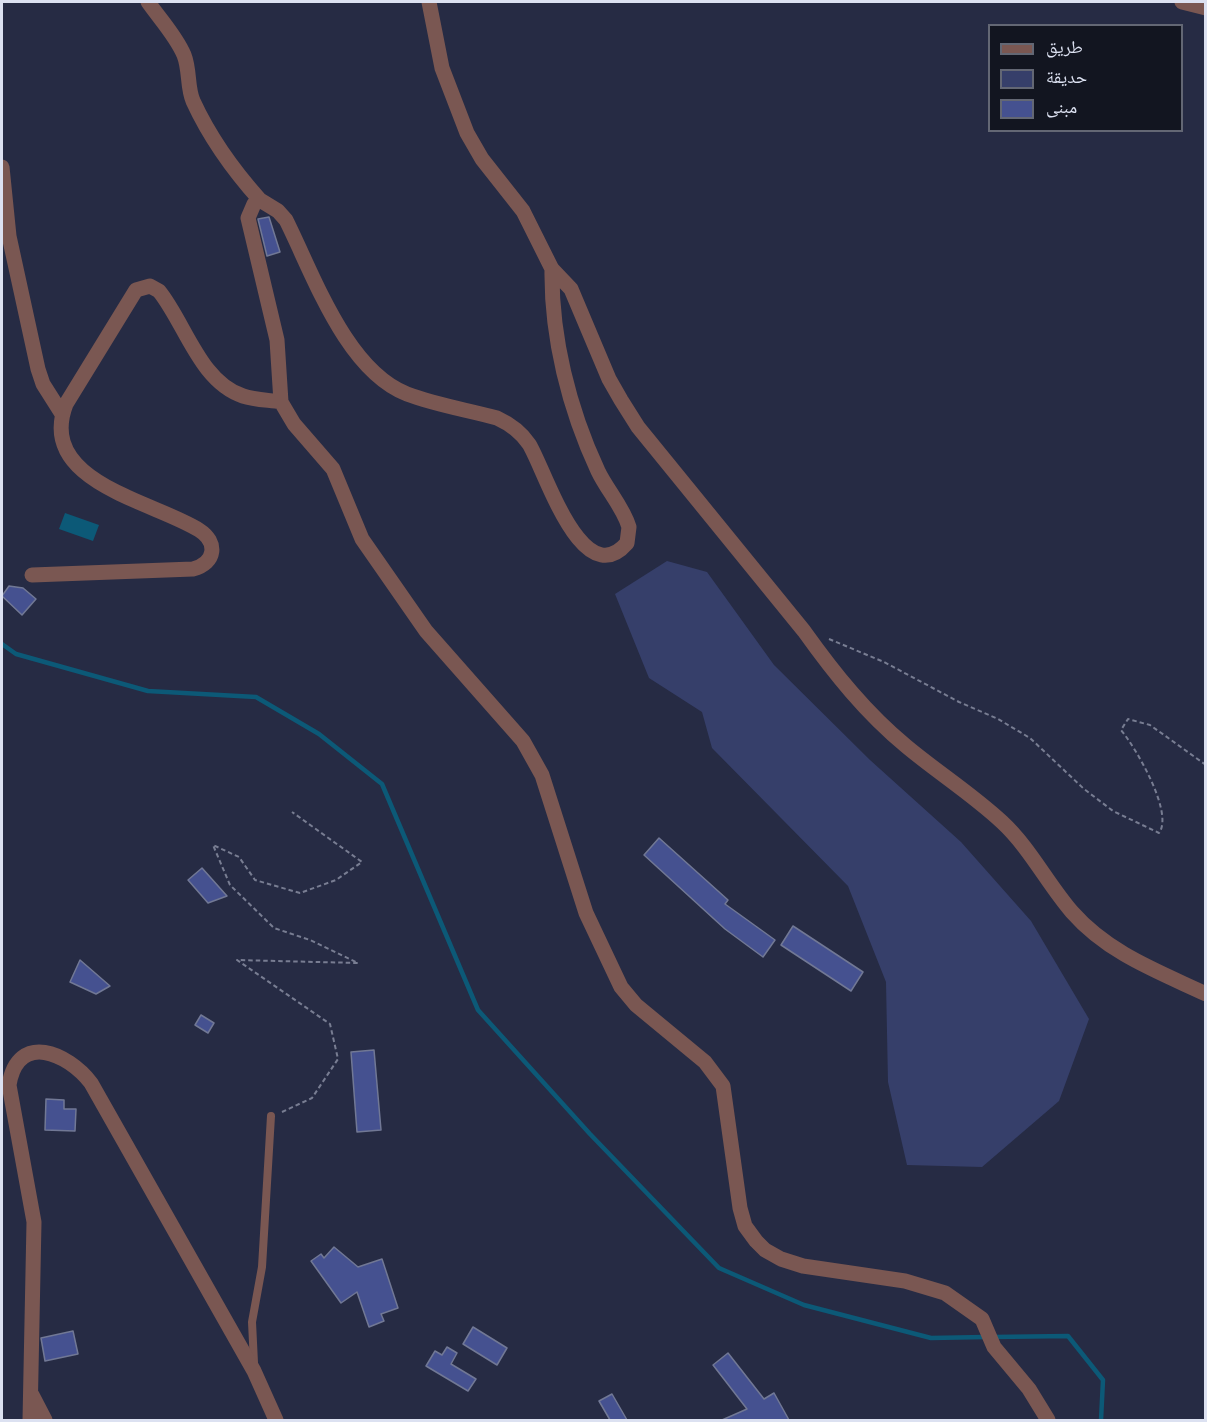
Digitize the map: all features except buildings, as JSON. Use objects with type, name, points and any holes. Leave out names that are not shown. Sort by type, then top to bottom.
[{"type":"street","points":[[148,2],[184,54],[190,75],[191,98],[211,135],[238,176],[260,200],[278,211],[286,220],[346,340],[360,360],[376,375],[408,394],[497,418],[510,424],[530,446],[573,534],[593,550],[612,553],[627,543],[629,527],[587,446],[566,379],[552,305],[552,269]]},
{"type":"street","points":[[429,2],[442,68],[467,133],[482,159],[523,211],[552,269],[571,289],[609,379],[638,427],[870,714],[906,746],[1003,823],[1030,854],[1072,912],[1109,947],[1206,994]]},
{"type":"street","points":[[1182,2],[1206,8]]},
{"type":"street","points":[[2,167],[9,236],[38,369],[43,384],[62,414]]},
{"type":"street","points":[[260,200],[254,204],[248,218],[276,340],[281,402],[294,424],[333,469],[362,539],[426,631],[523,741],[533,757],[543,775],[586,913],[621,987],[636,1005],[717,1075],[726,1100],[740,1208],[746,1226],[756,1241],[782,1259],[803,1266],[905,1281],[945,1293],[981,1319],[991,1340],[1029,1389],[1048,1420]]},
{"type":"street","points":[[32,575],[193,569],[205,563],[213,552],[213,544],[200,531],[102,485],[78,468],[64,444],[62,414],[73,390],[130,296],[143,286],[150,286],[159,291],[206,365],[229,389],[243,396],[281,402]]},
{"type":"street","points":[[30,1420],[34,1222],[9,1085],[15,1065],[30,1054],[42,1052],[69,1060],[91,1083],[254,1371],[276,1420]]},
{"type":"street","points":[[32,1395],[45,1420]]},
{"type":"lane","points":[[254,1371],[252,1322],[262,1267],[271,1116]]},
{"type":"path","points":[[804,631],[856,650],[998,719],[1030,738],[1084,789],[1113,811],[1159,833],[1164,827],[1163,814],[1136,748],[1122,730],[1128,719],[1150,725],[1206,765]]},
{"type":"path","points":[[271,1116],[312,1098],[338,1059],[330,1024],[237,960],[358,963],[310,940],[274,928],[230,885],[213,845],[239,857],[255,880],[300,892],[336,880],[362,862],[292,813]]},
{"type":"green space","points":[[667,561],[707,572],[774,665],[870,760],[961,842],[1031,921],[1089,1019],[1059,1101],[982,1167],[907,1165],[888,1082],[886,982],[848,886],[712,748],[702,712],[649,678],[615,594]]},
{"type":"shaded area","points":[[65,513],[99,525],[93,541],[59,529]]},
{"type":"waterway","points":[[2,644],[16,654],[148,691],[256,697],[319,734],[382,784],[478,1010],[590,1134],[719,1268],[804,1305],[931,1338],[985,1337]]},
{"type":"waterway","points":[[994,1337],[1068,1336],[1103,1380],[1101,1420]]}]
